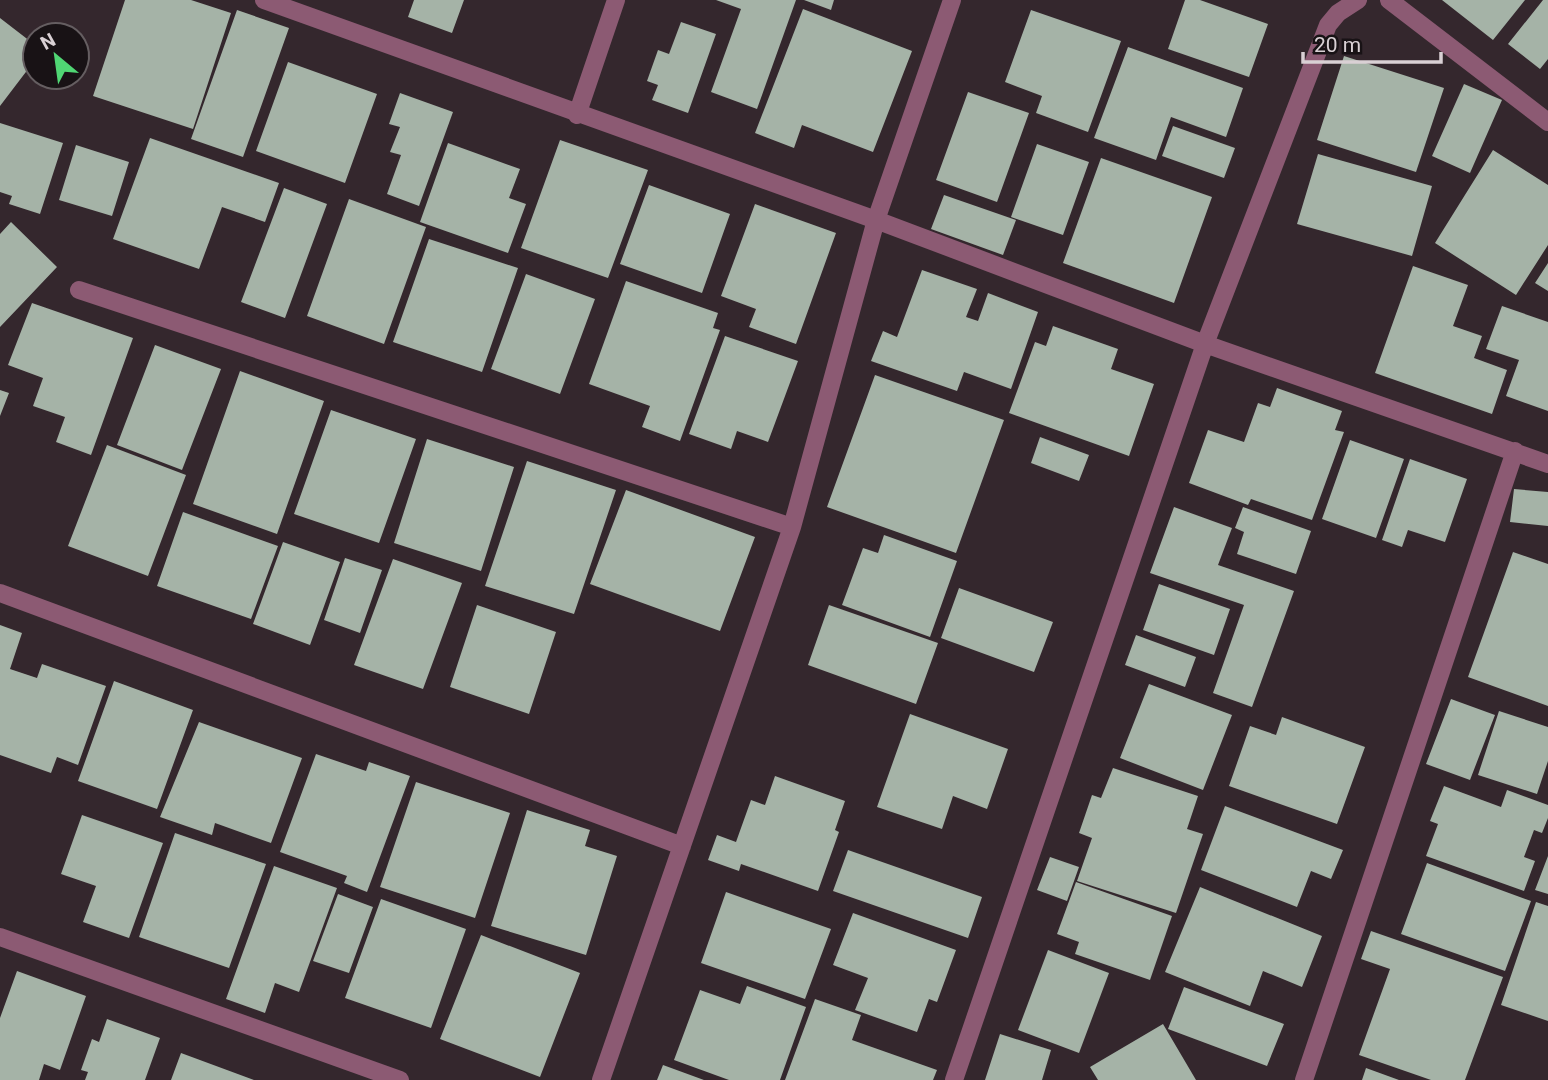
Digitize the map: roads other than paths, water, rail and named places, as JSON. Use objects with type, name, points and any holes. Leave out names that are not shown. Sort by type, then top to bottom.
[{"type":"street","points":[[264,0],[301,6],[577,115],[876,220],[1205,344],[1548,464]]},
{"type":"street","points":[[577,115],[617,0]]},
{"type":"street","points":[[601,1080],[793,527],[876,220],[952,0]]},
{"type":"street","points":[[954,1080],[1205,344],[1328,25],[1338,13],[1358,0]]},
{"type":"street","points":[[1389,0],[1548,122]]},
{"type":"street","points":[[79,290],[793,527]]},
{"type":"street","points":[[1304,1080],[1515,451]]},
{"type":"street","points":[[0,593],[682,846]]},
{"type":"street","points":[[0,937],[400,1080]]}]
